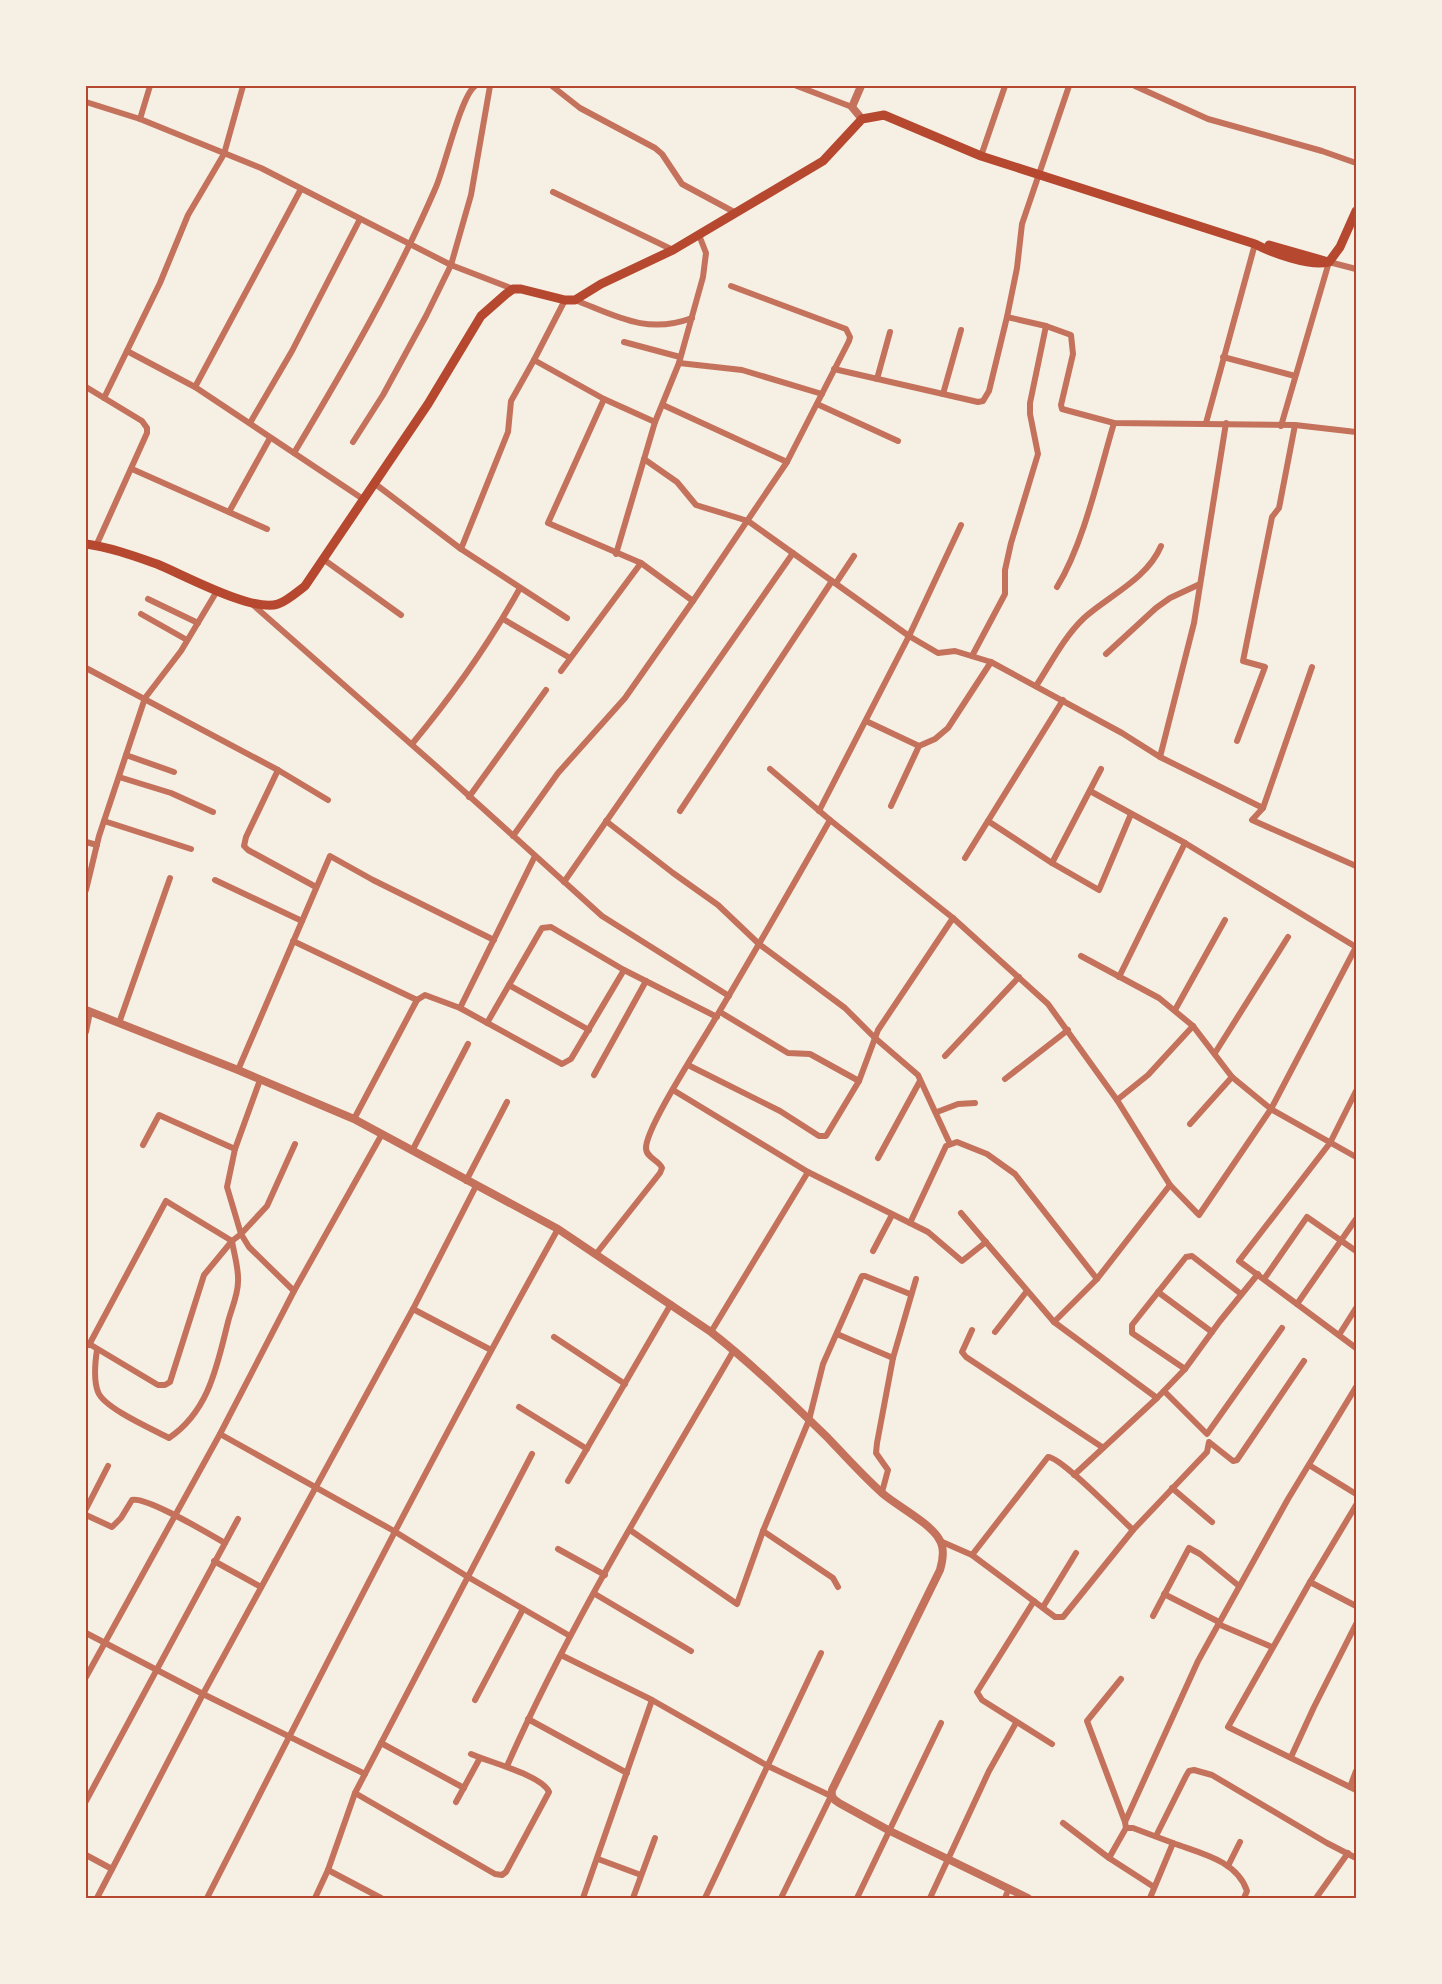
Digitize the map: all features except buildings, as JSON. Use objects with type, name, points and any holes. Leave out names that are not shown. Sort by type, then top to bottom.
[{"type":"main road","points":[[86,544],[156,564],[250,603],[277,605],[305,586],[428,404],[481,316],[513,289],[575,300],[601,284],[673,250],[823,161],[862,119],[884,115],[981,156],[1255,244],[1265,250],[1314,263],[1329,262],[1340,247],[1356,211]]},
{"type":"street","points":[[140,119],[150,86]]},
{"type":"street","points":[[104,398],[160,283],[188,214],[224,154],[243,86]]},
{"type":"street","points":[[294,453],[360,343],[411,245],[443,170],[464,101],[469,90],[475,86]]},
{"type":"street","points":[[353,441],[388,386],[451,265],[471,195],[490,86]]},
{"type":"street","points":[[552,86],[580,108],[655,148],[687,188],[736,213]]},
{"type":"street","points":[[797,86],[852,107],[862,119]]},
{"type":"street","points":[[852,107],[861,86]]},
{"type":"street","points":[[981,156],[1005,86]]},
{"type":"street","points":[[834,369],[978,402],[983,401],[989,391],[1007,317],[1017,268],[1022,225],[1037,173],[1068,86]]},
{"type":"street","points":[[1135,86],[1208,119],[1322,151],[1356,163]]},
{"type":"street","points":[[86,102],[140,119],[261,168],[451,265],[513,289]]},
{"type":"street","points":[[195,387],[301,189]]},
{"type":"street","points":[[553,192],[673,250]]},
{"type":"street","points":[[249,423],[292,351],[360,219]]},
{"type":"street","points":[[616,554],[655,422],[680,360],[703,277],[706,253],[699,235]]},
{"type":"street","points":[[1206,423],[1255,244]]},
{"type":"street","points":[[1281,426],[1329,262],[1356,269]]},
{"type":"street","points":[[513,836],[558,773],[625,698],[748,521],[787,462],[850,337],[846,329],[731,286]]},
{"type":"street","points":[[461,549],[508,432],[511,401],[565,300]]},
{"type":"street","points":[[575,300],[621,319],[647,325],[666,326],[692,318]]},
{"type":"street","points":[[1007,317],[1046,326],[1071,335],[1073,338],[1073,354],[1062,409],[1114,423],[1295,425],[1356,432]]},
{"type":"street","points":[[972,656],[1005,594],[1005,570],[1011,543],[1038,454],[1030,403],[1046,326]]},
{"type":"street","points":[[944,394],[961,330]]},
{"type":"street","points":[[877,379],[890,332]]},
{"type":"street","points":[[624,342],[680,360],[742,370],[822,394]]},
{"type":"street","points":[[127,351],[195,387],[363,499]]},
{"type":"street","points":[[1223,357],[1295,376]]},
{"type":"street","points":[[534,360],[604,399],[655,422]]},
{"type":"street","points":[[86,387],[142,421],[147,428],[132,469],[96,546]]},
{"type":"street","points":[[604,399],[548,523],[641,563],[693,602]]},
{"type":"street","points":[[817,404],[898,441]]},
{"type":"street","points":[[663,405],[787,462]]},
{"type":"street","points":[[1057,587],[1065,573],[1086,516],[1114,423]]},
{"type":"street","points":[[1160,757],[1194,623],[1226,423]]},
{"type":"street","points":[[1237,741],[1265,667],[1243,661],[1272,517],[1279,508],[1295,425]]},
{"type":"street","points":[[229,512],[270,438]]},
{"type":"street","points":[[644,459],[677,482],[696,505],[748,521],[909,636],[938,653],[955,651],[992,662],[1064,700],[1160,757],[1263,808]]},
{"type":"street","points":[[132,469],[267,529]]},
{"type":"street","points":[[374,483],[461,549],[567,618]]},
{"type":"street","points":[[819,810],[909,636],[961,525]]},
{"type":"street","points":[[1036,686],[1070,633],[1084,618],[1143,572],[1155,560],[1161,546]]},
{"type":"street","points":[[564,882],[793,553]]},
{"type":"street","points":[[680,811],[834,582],[854,556]]},
{"type":"street","points":[[323,560],[401,615]]},
{"type":"street","points":[[561,671],[641,563]]},
{"type":"street","points":[[1106,654],[1156,608],[1170,598],[1200,584]]},
{"type":"street","points":[[411,744],[467,672],[503,619],[520,588]]},
{"type":"street","points":[[86,890],[104,821],[145,698],[188,640],[217,591]]},
{"type":"street","points":[[148,599],[198,623]]},
{"type":"street","points":[[250,603],[602,916],[729,996]]},
{"type":"street","points":[[141,614],[188,640]]},
{"type":"street","points":[[503,619],[570,658]]},
{"type":"street","points":[[891,806],[919,746],[935,739],[948,728],[992,662]]},
{"type":"street","points":[[1312,667],[1263,808],[1252,820],[1356,866]]},
{"type":"street","points":[[86,668],[278,770],[328,800]]},
{"type":"street","points":[[469,796],[546,690]]},
{"type":"street","points":[[965,858],[1064,700]]},
{"type":"street","points":[[866,721],[919,746]]},
{"type":"street","points":[[126,755],[174,772]]},
{"type":"street","points":[[770,769],[953,918],[1048,1004],[1117,1100],[1170,1185],[1199,1215],[1271,1109],[1356,947],[1185,843],[1090,791]]},
{"type":"street","points":[[1052,863],[1101,769]]},
{"type":"street","points":[[278,770],[246,837],[244,846],[316,887]]},
{"type":"street","points":[[119,777],[171,793],[213,812]]},
{"type":"street","points":[[988,821],[1052,863],[1099,890],[1131,814]]},
{"type":"street","points":[[596,1254],[660,1173],[662,1168],[660,1163],[646,1150],[648,1138],[673,1090],[830,820]]},
{"type":"street","points":[[104,821],[191,849]]},
{"type":"street","points":[[606,821],[718,905],[759,944],[845,1008],[875,1038],[918,1075],[950,1144]]},
{"type":"street","points":[[86,842],[97,845]]},
{"type":"street","points":[[1119,976],[1185,843]]},
{"type":"street","points":[[238,1070],[330,856],[494,940]]},
{"type":"street","points":[[460,1008],[536,856]]},
{"type":"street","points":[[119,1023],[170,878]]},
{"type":"street","points":[[215,880],[302,921]]},
{"type":"street","points":[[688,1065],[780,1111],[822,1137],[826,1136],[859,1081],[878,1030],[953,918]]},
{"type":"street","points":[[1175,1010],[1225,920]]},
{"type":"street","points":[[487,1023],[545,926],[551,927],[624,970],[718,1014],[788,1053],[810,1054],[859,1081]]},
{"type":"street","points":[[1215,1053],[1288,937]]},
{"type":"street","points":[[293,941],[417,1000]]},
{"type":"street","points":[[1081,956],[1159,998],[1193,1026],[1232,1077],[1271,1109],[1356,1157]]},
{"type":"street","points":[[354,1119],[417,1000],[425,995],[460,1008],[562,1064],[572,1059],[624,970]]},
{"type":"street","points":[[945,1056],[1019,977]]},
{"type":"street","points":[[594,1075],[646,981]]},
{"type":"street","points":[[509,985],[589,1030]]},
{"type":"street","points":[[86,1032],[88,1011],[238,1070],[354,1119],[558,1229],[671,1304],[734,1350],[882,1492],[932,1530],[940,1541],[943,1553],[940,1570],[781,1899]]},
{"type":"street","points":[[1117,1100],[1148,1075],[1193,1026]]},
{"type":"street","points":[[1005,1079],[1068,1030]]},
{"type":"street","points":[[412,1151],[468,1044]]},
{"type":"street","points":[[1190,1124],[1232,1077]]},
{"type":"street","points":[[260,1080],[235,1149],[227,1187],[241,1234],[249,1247],[294,1291]]},
{"type":"street","points":[[878,1158],[920,1081]]},
{"type":"street","points":[[673,1090],[808,1172],[928,1232],[962,1261],[986,1242]]},
{"type":"street","points":[[1356,1091],[1329,1143],[1239,1261],[1356,1348]]},
{"type":"street","points":[[466,1181],[507,1102]]},
{"type":"street","points":[[937,1112],[958,1104],[975,1103]]},
{"type":"street","points":[[142,1145],[159,1114],[235,1149]]},
{"type":"street","points":[[86,1677],[220,1434],[294,1291],[382,1134]]},
{"type":"street","points":[[910,1222],[946,1146],[957,1142],[987,1154],[1015,1174],[1097,1279]]},
{"type":"street","points":[[232,1241],[166,1201],[87,1343],[158,1385],[170,1382],[204,1275],[232,1241],[267,1206],[295,1144]]},
{"type":"street","points":[[711,1332],[808,1172]]},
{"type":"street","points":[[1054,1322],[1097,1279],[1170,1185]]},
{"type":"street","points":[[97,1899],[203,1694],[413,1309],[476,1186]]},
{"type":"street","points":[[961,1213],[1054,1322],[1157,1398]]},
{"type":"street","points":[[873,1251],[892,1215]]},
{"type":"street","points":[[1264,1279],[1307,1217],[1356,1251]]},
{"type":"street","points":[[1297,1304],[1356,1219]]},
{"type":"street","points":[[207,1899],[394,1531],[558,1229]]},
{"type":"street","points":[[97,1350],[94,1365],[98,1393],[112,1408],[169,1438],[182,1429],[196,1414],[208,1393],[219,1358],[238,1283],[232,1241]]},
{"type":"street","points":[[1185,1369],[1132,1332],[1132,1324],[1183,1260],[1192,1256],[1241,1294]]},
{"type":"street","points":[[1074,1475],[1185,1369],[1258,1274]]},
{"type":"street","points":[[630,1530],[737,1604],[763,1531],[809,1420],[823,1364],[862,1276],[910,1294]]},
{"type":"street","points":[[882,1492],[888,1470],[876,1453],[893,1358],[916,1279]]},
{"type":"street","points":[[995,1332],[1027,1291]]},
{"type":"street","points":[[1158,1292],[1212,1332]]},
{"type":"street","points":[[568,1481],[671,1304]]},
{"type":"street","points":[[1338,1335],[1356,1308]]},
{"type":"street","points":[[413,1309],[491,1350]]},
{"type":"street","points":[[1164,1391],[1207,1434],[1282,1328]]},
{"type":"street","points":[[972,1330],[962,1352],[966,1357],[1102,1447]]},
{"type":"street","points":[[837,1334],[893,1358]]},
{"type":"street","points":[[554,1337],[625,1384]]},
{"type":"street","points":[[507,1766],[570,1636],[734,1350]]},
{"type":"street","points":[[940,1541],[972,1555],[1056,1617],[1062,1617],[1133,1530],[1207,1452],[1209,1442],[1229,1459],[1237,1460],[1304,1361]]},
{"type":"street","points":[[1109,1858],[1126,1825],[1198,1661],[1288,1499],[1356,1387]]},
{"type":"street","points":[[519,1407],[586,1449]]},
{"type":"street","points":[[220,1434],[394,1531],[570,1636]]},
{"type":"street","points":[[315,1899],[328,1870],[355,1794],[532,1454]]},
{"type":"street","points":[[972,1555],[1048,1457],[1053,1457],[1074,1475],[1133,1530]]},
{"type":"street","points":[[1310,1465],[1356,1494]]},
{"type":"street","points":[[86,1509],[108,1466]]},
{"type":"street","points":[[1172,1488],[1212,1522]]},
{"type":"street","points":[[86,1515],[112,1527],[121,1518],[132,1500],[136,1499],[175,1515],[225,1543]]},
{"type":"street","points":[[1356,1505],[1272,1647],[1228,1727],[1356,1790]]},
{"type":"street","points":[[86,1801],[238,1520]]},
{"type":"street","points":[[763,1531],[833,1578],[838,1587]]},
{"type":"street","points":[[1153,1616],[1189,1548],[1200,1554],[1239,1586]]},
{"type":"street","points":[[558,1549],[605,1575]]},
{"type":"street","points":[[1043,1607],[1076,1553]]},
{"type":"street","points":[[214,1561],[261,1587]]},
{"type":"street","points":[[1310,1582],[1356,1606]]},
{"type":"street","points":[[595,1593],[692,1651]]},
{"type":"street","points":[[1164,1594],[1219,1623],[1272,1647]]},
{"type":"street","points":[[1034,1601],[977,1692],[982,1700],[1052,1744]]},
{"type":"street","points":[[475,1700],[523,1609]]},
{"type":"street","points":[[1291,1757],[1356,1624]]},
{"type":"street","points":[[86,1633],[365,1774]]},
{"type":"street","points":[[705,1899],[821,1653]]},
{"type":"street","points":[[561,1655],[652,1700],[768,1766],[831,1796],[839,1803],[890,1831],[1010,1888],[1028,1899]]},
{"type":"street","points":[[1121,1679],[1087,1721],[1126,1825],[1224,1863],[1244,1881],[1247,1891],[1244,1899]]},
{"type":"street","points":[[583,1899],[652,1700]]},
{"type":"street","points":[[528,1719],[627,1773]]},
{"type":"street","points":[[857,1899],[941,1723]]},
{"type":"street","points":[[930,1899],[989,1771],[1016,1723]]},
{"type":"street","points":[[381,1743],[464,1788]]},
{"type":"street","points":[[355,1794],[495,1874],[502,1875],[506,1872],[549,1792],[544,1785],[507,1766],[471,1754]]},
{"type":"street","points":[[456,1802],[480,1758]]},
{"type":"street","points":[[1156,1836],[1186,1776],[1189,1771],[1194,1770],[1212,1775],[1356,1858]]},
{"type":"street","points":[[1350,1787],[1356,1771]]},
{"type":"street","points":[[1063,1823],[1109,1858],[1154,1887]]},
{"type":"street","points":[[633,1899],[656,1838]]},
{"type":"street","points":[[1228,1866],[1240,1842]]},
{"type":"street","points":[[1150,1899],[1173,1843]]},
{"type":"street","points":[[1316,1899],[1348,1853]]},
{"type":"street","points":[[86,1855],[112,1869]]},
{"type":"street","points":[[598,1859],[641,1875]]},
{"type":"street","points":[[328,1870],[381,1899]]},
{"type":"street","points":[[1005,1899],[1010,1888]]}]
